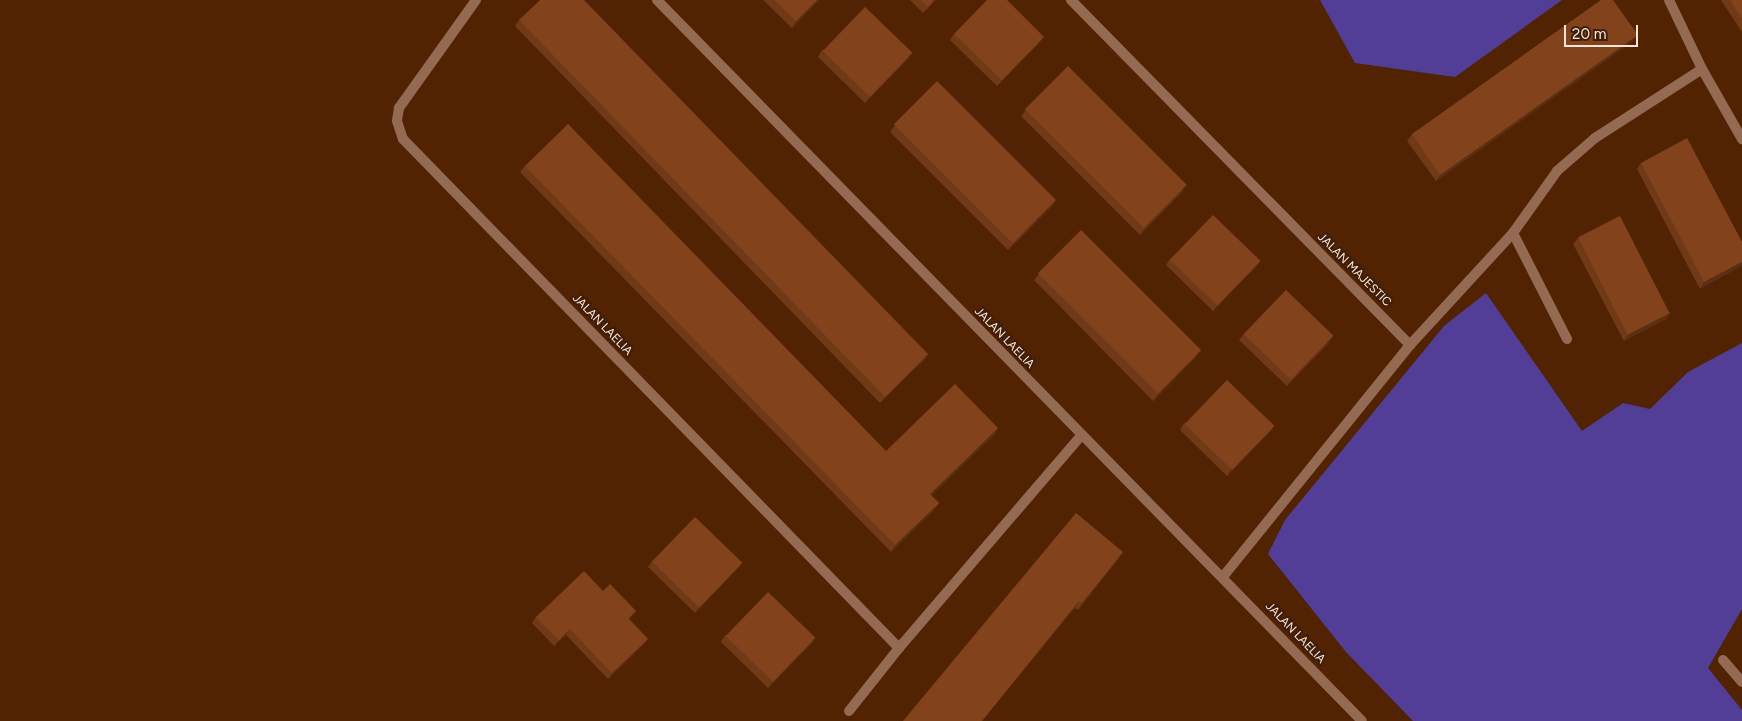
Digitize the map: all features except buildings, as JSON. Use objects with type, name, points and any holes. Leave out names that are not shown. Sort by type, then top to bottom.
[{"type":"street","name":"JALAN LAELIA","points":[[476,0],[399,108],[396,121],[403,138],[899,648]]},
{"type":"street","name":"JALAN LAELIA","points":[[657,0],[1081,436],[1223,577],[1362,721]]},
{"type":"street","name":"JALAN MAJESTIC","points":[[1071,0],[1410,345]]},
{"type":"street","points":[[1669,0],[1702,69],[1742,139]]},
{"type":"street","points":[[1223,577],[1410,345],[1513,233],[1557,171],[1595,138],[1702,69]]},
{"type":"street","points":[[1513,233],[1567,340]]},
{"type":"street","points":[[849,711],[899,648],[1081,436]]},
{"type":"street","points":[[1723,660],[1742,682]]},
{"type":"shaded area","points":[[1320,0],[1562,0],[1455,77],[1355,63]]},
{"type":"shaded area","points":[[1486,293],[1582,431],[1623,403],[1650,409],[1688,372],[1742,343],[1742,609],[1708,668],[1742,710],[1742,721],[1413,721],[1346,652],[1268,554],[1285,520],[1444,326]]}]
